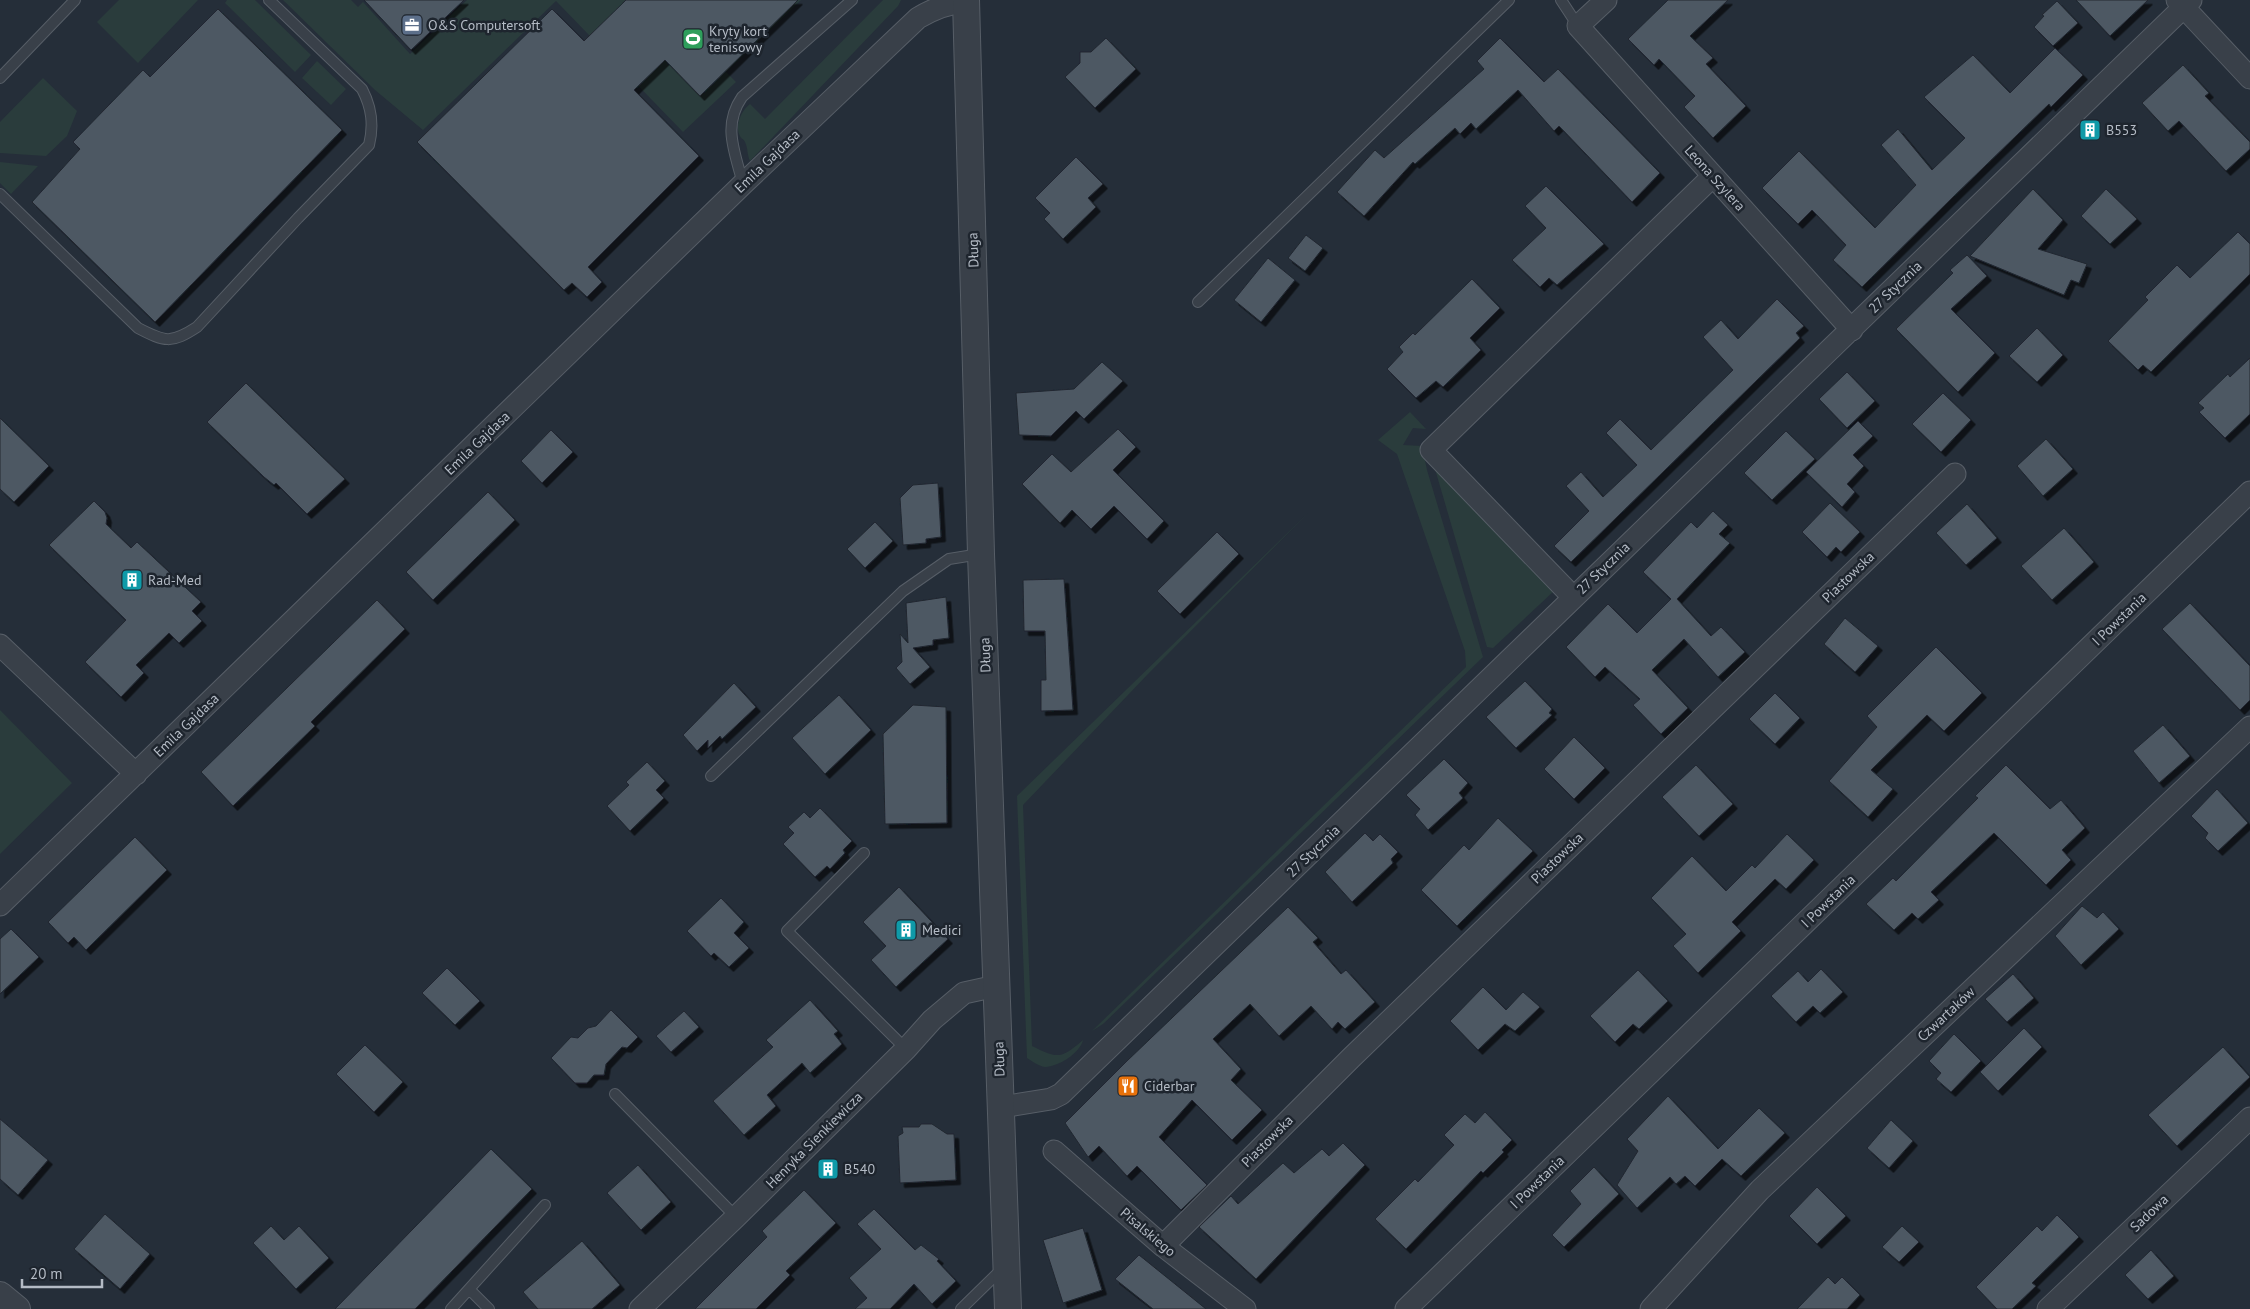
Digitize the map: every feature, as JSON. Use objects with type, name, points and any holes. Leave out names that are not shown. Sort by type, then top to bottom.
[{"type":"street","points":[[1578,26],[1606,0]]},
{"type":"street","name":"Emila Gajdasa","points":[[0,905],[743,184],[918,18],[932,9],[966,1]]},
{"type":"street","name":"Długa","points":[[966,1],[981,554],[1008,1309]]},
{"type":"street","points":[[2184,2],[2250,78]]},
{"type":"street","name":"27 Stycznia","points":[[1001,1108],[1051,1099],[1061,1094],[1494,676],[1573,597],[1852,330],[2184,2]]},
{"type":"street","name":"Leona Szylera","points":[[1578,26],[1852,330]]},
{"type":"street","points":[[1573,597],[1431,450],[1713,176]]},
{"type":"street","name":"Piastowska","points":[[1163,1246],[1358,1051],[1956,474]]},
{"type":"street","name":"I Powstania","points":[[1406,1309],[2250,492]]},
{"type":"street","points":[[0,645],[136,774]]},
{"type":"street","name":"Czwartaków","points":[[1651,1309],[1760,1190],[2250,727]]},
{"type":"street","name":"Henryka Sienkiewicza","points":[[640,1309],[736,1218],[906,1049],[932,1020],[964,993],[996,986]]},
{"type":"street","name":"Sadowa","points":[[2048,1309],[2250,1118]]},
{"type":"street","name":"Pisalskiego","points":[[1054,1151],[1163,1246],[1245,1309]]},
{"type":"street","points":[[0,1294],[17,1309]]},
{"type":"lane","points":[[0,78],[75,0]]},
{"type":"lane","points":[[0,194],[138,328],[160,339],[170,340],[184,336],[197,327],[369,145],[372,131],[370,104],[362,89],[269,0]]},
{"type":"lane","points":[[743,184],[730,132],[734,109],[742,97],[852,0]]},
{"type":"lane","points":[[1198,302],[1509,0]]},
{"type":"lane","points":[[1561,0],[1578,26]]},
{"type":"lane","points":[[711,776],[903,591],[949,559],[981,554]]},
{"type":"lane","points":[[864,853],[787,930],[906,1049]]},
{"type":"lane","points":[[615,1094],[736,1218]]},
{"type":"lane","points":[[451,1309],[545,1205]]},
{"type":"lane","points":[[961,1309],[1007,1264]]},
{"type":"lane","points":[[470,1290],[489,1309]]},
{"type":"shaded area","points":[[119,0],[198,0],[138,63],[97,22]]},
{"type":"shaded area","points":[[227,0],[255,0],[311,55],[295,72],[225,3]]},
{"type":"shaded area","points":[[283,0],[351,0],[358,7],[363,2],[410,54],[467,0],[801,0],[726,72],[736,82],[683,132],[556,1],[423,130],[375,90]]},
{"type":"shaded area","points":[[883,0],[901,0],[898,6],[750,161],[745,141],[738,132],[738,123],[744,110],[750,104],[765,119]]},
{"type":"shaded area","points":[[317,61],[346,89],[331,105],[302,78]]},
{"type":"shaded area","points":[[43,78],[77,111],[67,136],[46,156],[0,153],[0,122]]},
{"type":"shaded area","points":[[0,162],[38,166],[11,194],[0,183]]},
{"type":"shaded area","points":[[1410,412],[1426,429],[1413,428],[1403,445],[1422,446],[1427,470],[1483,657],[1103,1024],[1092,1031],[1466,667],[1465,651],[1397,454],[1378,440]]},
{"type":"shaded area","points":[[1435,469],[1554,591],[1493,648],[1487,647]]},
{"type":"shaded area","points":[[1308,513],[1148,674],[1023,805],[1032,1046],[1054,1055],[1059,1055],[1069,1051],[1083,1040],[1078,1050],[1062,1062],[1045,1067],[1038,1065],[1027,1058],[1017,796]]},
{"type":"shaded area","points":[[0,710],[72,783],[0,854]]},
{"type":"building","name":"O&S Computersoft","points":[[364,0],[464,0],[411,50]]},
{"type":"building","points":[[626,0],[798,0],[700,96],[665,60],[634,90],[699,156],[588,267],[602,282],[587,297],[572,283],[564,290],[417,142],[552,9],[584,41]]},
{"type":"building","points":[[1668,0],[1728,0],[1690,36],[1713,58],[1706,64],[1746,106],[1713,138],[1684,107],[1695,96],[1659,59],[1654,65],[1628,39]]},
{"type":"building","points":[[2076,0],[2148,0],[2110,36]]},
{"type":"building","points":[[2057,1],[2078,23],[2053,46],[2034,27],[2044,16],[2042,15]]},
{"type":"building","points":[[218,9],[342,130],[155,322],[32,202],[80,149],[73,142],[143,70],[150,77]]},
{"type":"building","points":[[1106,38],[1136,69],[1095,108],[1065,77],[1080,63],[1080,52],[1091,52]]},
{"type":"building","points":[[1500,38],[1544,82],[1558,69],[1660,173],[1632,202],[1559,126],[1554,131],[1518,90],[1476,129],[1471,123],[1460,134],[1455,128],[1415,164],[1413,162],[1364,216],[1337,192],[1375,150],[1384,158],[1484,69],[1477,61]]},
{"type":"building","points":[[2055,48],[2083,75],[2051,107],[2049,104],[1862,287],[1833,260],[1846,245],[1812,210],[1798,224],[1762,188],[1799,151],[1875,228],[1916,185],[1881,145],[1898,129],[1932,170],[1965,138],[1924,97],[1973,55],[2010,93]]},
{"type":"building","points":[[2183,65],[2209,93],[2205,96],[2250,142],[2250,149],[2226,171],[2179,121],[2168,131],[2142,103]]},
{"type":"building","points":[[1076,157],[1103,184],[1088,198],[1096,207],[1063,239],[1044,219],[1050,213],[1035,198]]},
{"type":"building","points":[[1546,186],[1604,244],[1557,285],[1549,278],[1540,287],[1512,260],[1546,228],[1525,206]]},
{"type":"building","points":[[2033,189],[2063,220],[2038,249],[2087,264],[2079,283],[2071,280],[2064,295],[1970,256]]},
{"type":"building","points":[[2106,189],[2137,219],[2110,244],[2081,216]]},
{"type":"building","points":[[2238,232],[2250,244],[2250,274],[2151,372],[2143,365],[2138,370],[2108,341],[2148,300],[2145,297],[2177,265],[2190,278]]},
{"type":"building","points":[[1306,235],[1323,248],[1305,271],[1288,258]]},
{"type":"building","points":[[1967,255],[1987,276],[1951,309],[1995,353],[1958,392],[1896,329],[1953,273],[1950,270]]},
{"type":"building","points":[[1268,258],[1295,280],[1261,322],[1234,300]]},
{"type":"building","points":[[1472,279],[1500,308],[1470,338],[1481,350],[1443,387],[1436,381],[1416,398],[1387,369],[1403,352],[1399,347],[1413,333],[1415,335]]},
{"type":"building","points":[[1777,299],[1804,326],[1796,333],[1800,338],[1571,562],[1554,546],[1589,511],[1566,486],[1581,472],[1603,497],[1637,465],[1606,433],[1620,419],[1651,450],[1733,370],[1703,337],[1721,320],[1738,339]]},
{"type":"building","points":[[2037,328],[2063,355],[2037,382],[2009,356]]},
{"type":"building","points":[[2250,358],[2250,414],[2225,438],[2199,412],[2204,408],[2198,403],[2228,374],[2230,377]]},
{"type":"building","points":[[1102,362],[1123,381],[1084,419],[1076,411],[1051,436],[1019,435],[1016,393],[1074,389]]},
{"type":"building","points":[[1847,372],[1875,401],[1847,428],[1819,399]]},
{"type":"building","points":[[246,383],[345,479],[307,514],[276,483],[274,485],[264,477],[207,422]]},
{"type":"building","points":[[1943,393],[1971,420],[1941,452],[1912,424]]},
{"type":"building","points":[[0,418],[49,466],[14,502],[0,489]]},
{"type":"building","points":[[1858,421],[1873,436],[1853,455],[1864,466],[1847,484],[1855,492],[1842,507],[1806,472]]},
{"type":"building","points":[[1118,429],[1136,447],[1113,470],[1164,521],[1147,539],[1114,506],[1091,529],[1072,510],[1060,523],[1022,484],[1052,454],[1071,472]]},
{"type":"building","points":[[551,430],[573,452],[542,483],[521,461]]},
{"type":"building","points":[[1786,431],[1815,459],[1772,500],[1744,473]]},
{"type":"building","points":[[2046,439],[2073,469],[2043,496],[2017,466]]},
{"type":"building","points":[[938,483],[941,537],[926,539],[926,543],[903,545],[900,498],[913,485]]},
{"type":"building","points":[[488,492],[515,520],[433,600],[406,572]]},
{"type":"building","name":"Rad-Med","points":[[94,501],[105,512],[106,524],[131,548],[137,542],[201,602],[192,611],[202,621],[179,643],[169,633],[136,665],[144,673],[121,697],[85,662],[126,620],[49,545]]},
{"type":"building","points":[[1830,503],[1860,532],[1841,552],[1836,547],[1827,557],[1802,532]]},
{"type":"building","points":[[1967,504],[1997,538],[1966,565],[1936,533]]},
{"type":"building","points":[[1713,511],[1728,525],[1719,534],[1730,543],[1677,599],[1711,636],[1721,627],[1745,652],[1718,677],[1684,639],[1652,670],[1688,708],[1661,734],[1633,705],[1640,699],[1605,667],[1595,677],[1566,647],[1608,604],[1637,633],[1671,599],[1643,572],[1691,522],[1697,528]]},
{"type":"building","points":[[875,522],[893,541],[865,568],[847,549]]},
{"type":"building","points":[[2064,528],[2094,562],[2052,600],[2021,566]]},
{"type":"building","points":[[1217,532],[1239,554],[1180,614],[1157,591]]},
{"type":"building","points":[[1064,579],[1073,710],[1041,711],[1041,680],[1046,680],[1045,631],[1024,631],[1023,580]]},
{"type":"building","points":[[946,597],[949,638],[933,640],[933,645],[913,648],[930,667],[910,684],[896,668],[902,662],[900,634],[908,643],[906,603]]},
{"type":"building","points":[[377,600],[405,629],[311,722],[315,726],[233,806],[201,772]]},
{"type":"building","points":[[2190,603],[2250,666],[2250,700],[2240,710],[2162,629]]},
{"type":"building","points":[[1845,618],[1878,646],[1855,672],[1824,644]]},
{"type":"building","points":[[1936,647],[1982,693],[1944,731],[1927,715],[1871,770],[1893,789],[1868,817],[1829,781],[1877,727],[1867,716]]},
{"type":"building","points":[[1525,681],[1552,709],[1549,713],[1552,715],[1516,748],[1486,717]]},
{"type":"building","points":[[734,683],[756,707],[722,739],[720,736],[708,748],[708,740],[697,751],[683,735]]},
{"type":"building","points":[[1775,693],[1800,718],[1775,744],[1749,719]]},
{"type":"building","points":[[839,695],[871,730],[825,774],[792,738]]},
{"type":"building","points":[[913,705],[946,707],[947,823],[885,824],[883,734]]},
{"type":"building","points":[[2163,725],[2190,756],[2159,783],[2133,751]]},
{"type":"building","points":[[1574,737],[1605,768],[1574,799],[1544,769]]},
{"type":"building","points":[[1444,759],[1468,783],[1459,793],[1463,798],[1428,830],[1415,815],[1420,809],[1406,795]]},
{"type":"building","points":[[647,762],[665,781],[656,790],[664,798],[630,831],[607,806],[629,785],[626,782]]},
{"type":"building","points":[[1696,765],[1733,804],[1699,836],[1662,797]]},
{"type":"building","points":[[2006,765],[2050,809],[2061,800],[2085,828],[2062,850],[2071,860],[2046,885],[1994,833],[1931,892],[1939,900],[1918,919],[1912,913],[1894,930],[1866,904],[1893,878],[1896,881],[1978,798],[1975,796]]},
{"type":"building","points":[[2217,789],[2248,823],[2218,851],[2205,838],[2208,833],[2191,816]]},
{"type":"building","points":[[820,808],[852,841],[843,850],[845,853],[830,869],[827,866],[815,877],[783,844],[794,833],[788,827],[804,812],[810,818]]},
{"type":"building","points":[[1498,818],[1533,851],[1457,926],[1421,890],[1464,845],[1469,850]]},
{"type":"building","points":[[1365,833],[1373,841],[1380,834],[1398,852],[1391,859],[1393,863],[1352,902],[1325,872]]},
{"type":"building","points":[[1787,834],[1814,860],[1786,889],[1775,879],[1732,922],[1741,931],[1698,973],[1673,946],[1686,934],[1651,898],[1692,856],[1726,891],[1752,865],[1755,868]]},
{"type":"building","points":[[135,837],[167,870],[86,950],[74,937],[68,943],[48,922]]},
{"type":"building","name":"Medici","points":[[899,887],[948,939],[896,987],[871,960],[886,946],[863,922]]},
{"type":"building","points":[[721,898],[744,922],[734,933],[749,948],[729,967],[714,953],[711,956],[687,931]]},
{"type":"building","points":[[2082,906],[2097,918],[2103,912],[2119,929],[2081,965],[2055,936]]},
{"type":"building","points":[[1288,907],[1318,938],[1313,942],[1341,974],[1346,970],[1375,1002],[1345,1029],[1338,1022],[1332,1029],[1311,1006],[1279,1036],[1250,1004],[1213,1039],[1241,1069],[1231,1080],[1262,1110],[1232,1140],[1192,1100],[1159,1137],[1207,1185],[1181,1210],[1137,1166],[1127,1176],[1099,1146],[1088,1157],[1065,1123]]},
{"type":"building","points":[[11,929],[39,957],[0,994],[0,939]]},
{"type":"building","points":[[447,968],[480,1001],[455,1025],[422,993]]},
{"type":"building","points":[[1821,969],[1843,992],[1820,1013],[1813,1006],[1796,1022],[1771,996],[1798,971],[1808,982]]},
{"type":"building","points":[[1638,970],[1668,1001],[1639,1029],[1633,1024],[1615,1042],[1590,1016]]},
{"type":"building","points":[[2013,974],[2034,998],[2007,1022],[1985,999]]},
{"type":"building","points":[[1483,987],[1506,1010],[1523,992],[1540,1007],[1515,1031],[1505,1024],[1478,1050],[1450,1021]]},
{"type":"building","points":[[810,1000],[838,1031],[834,1034],[842,1044],[810,1073],[802,1063],[767,1095],[776,1106],[744,1135],[713,1101],[773,1047],[766,1040]]},
{"type":"building","points":[[611,1010],[638,1037],[627,1048],[622,1047],[606,1064],[604,1075],[594,1075],[587,1083],[575,1083],[551,1058],[571,1037],[578,1038],[588,1028],[596,1026]]},
{"type":"building","points":[[684,1011],[699,1027],[671,1052],[656,1036]]},
{"type":"building","points":[[2024,1028],[2042,1047],[1998,1091],[1980,1072]]},
{"type":"building","points":[[1954,1034],[1981,1061],[1951,1092],[1936,1079],[1941,1073],[1929,1061]]},
{"type":"building","points":[[365,1045],[403,1082],[374,1112],[336,1074]]},
{"type":"building","points":[[2223,1047],[2250,1077],[2177,1146],[2148,1115]]},
{"type":"building","points":[[1668,1096],[1718,1149],[1759,1108],[1785,1133],[1741,1176],[1722,1159],[1695,1186],[1685,1176],[1676,1184],[1670,1177],[1637,1208],[1617,1185],[1638,1151],[1627,1139]]},
{"type":"building","points":[[1485,1112],[1512,1140],[1502,1150],[1504,1152],[1483,1173],[1481,1171],[1406,1249],[1375,1219],[1415,1179],[1418,1182],[1454,1145],[1444,1135],[1465,1114],[1475,1123]]},
{"type":"building","points":[[0,1119],[48,1160],[18,1195],[0,1179]]},
{"type":"building","points":[[1891,1120],[1913,1141],[1889,1168],[1867,1148]]},
{"type":"building","points":[[921,1124],[932,1124],[947,1134],[954,1134],[956,1180],[900,1183],[898,1136],[903,1133],[902,1127],[919,1127]]},
{"type":"building","points":[[1343,1143],[1365,1165],[1256,1279],[1199,1227],[1231,1196],[1238,1204],[1283,1163],[1294,1173],[1322,1149],[1329,1156]]},
{"type":"building","points":[[491,1149],[532,1189],[415,1309],[335,1309]]},
{"type":"building","points":[[638,1165],[671,1202],[641,1230],[607,1193]]},
{"type":"building","points":[[1594,1167],[1619,1194],[1564,1247],[1552,1235],[1581,1204],[1570,1191]]},
{"type":"building","points":[[1817,1187],[1846,1216],[1817,1244],[1789,1216]]},
{"type":"building","points":[[804,1190],[836,1223],[786,1271],[790,1275],[756,1309],[695,1309],[767,1237],[762,1231]]},
{"type":"building","points":[[874,1209],[915,1250],[921,1245],[939,1259],[937,1261],[956,1281],[932,1304],[914,1284],[890,1309],[855,1309],[867,1298],[849,1278],[881,1249],[857,1224]]},
{"type":"building","points":[[105,1214],[150,1254],[120,1289],[74,1249]]},
{"type":"building","points":[[2057,1215],[2079,1237],[2032,1283],[2036,1286],[2012,1309],[1997,1309],[1976,1287],[2037,1226],[2042,1231]]},
{"type":"building","points":[[271,1226],[284,1240],[299,1226],[329,1258],[296,1289],[253,1243]]},
{"type":"building","points":[[1902,1226],[1919,1242],[1899,1262],[1882,1247]]},
{"type":"building","points":[[1083,1228],[1102,1290],[1063,1303],[1043,1240]]},
{"type":"building","points":[[582,1241],[620,1285],[592,1309],[538,1309],[523,1292]]},
{"type":"building","points":[[2151,1250],[2174,1276],[2148,1299],[2125,1275]]},
{"type":"building","points":[[1139,1255],[1206,1309],[1153,1309],[1115,1279]]},
{"type":"building","points":[[1828,1277],[1835,1284],[1842,1277],[1860,1295],[1847,1309],[1797,1309]]},
{"type":"place","name":"O&S Computersoft","points":[[412,25]]},
{"type":"place","name":"Kryty kort tenisowy","points":[[693,39]]},
{"type":"place","name":"B553","points":[[2090,130]]},
{"type":"place","name":"Rad-Med","points":[[132,580]]},
{"type":"place","name":"Medici","points":[[906,930]]},
{"type":"place","name":"Ciderbar","points":[[1128,1086]]},
{"type":"place","name":"B540","points":[[828,1169]]}]
